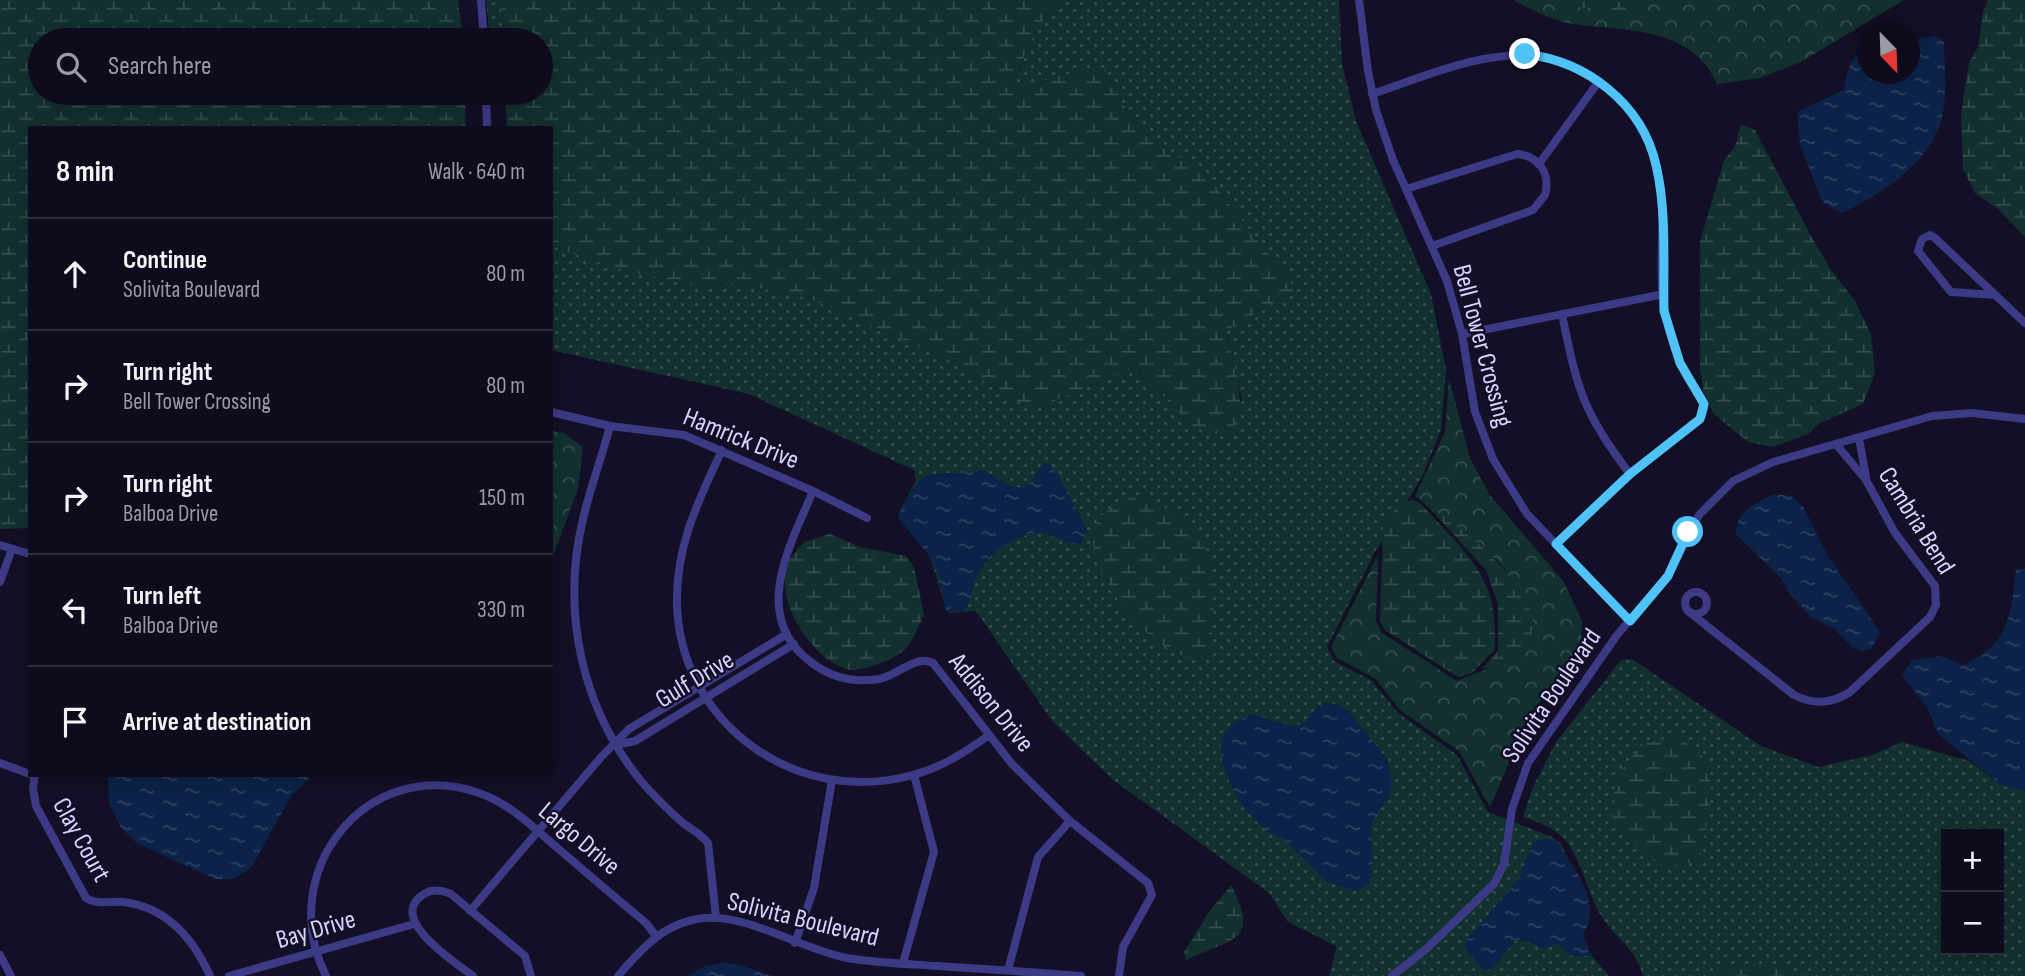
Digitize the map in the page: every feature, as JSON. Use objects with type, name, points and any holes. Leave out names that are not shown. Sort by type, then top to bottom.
[{"type":"street","points":[[481,0],[483,28]]},
{"type":"street","name":"Bell Tower Crossing","points":[[1359,0],[1372,93],[1384,135],[1447,281],[1462,334],[1469,390],[1493,459],[1527,514],[1630,621]]},
{"type":"street","points":[[1372,93],[1481,58],[1514,54],[1557,60],[1599,81],[1636,120],[1656,164],[1660,192],[1664,311],[1673,346],[1704,410],[1700,419],[1630,474],[1556,544]]},
{"type":"street","points":[[1539,164],[1599,81]]},
{"type":"street","points":[[486,105],[487,126]]},
{"type":"street","points":[[1406,189],[1508,155],[1522,154],[1539,164],[1546,176],[1546,190],[1533,210],[1432,246]]},
{"type":"street","points":[[1995,295],[1951,292],[1922,259],[1918,251],[1922,239],[1930,235],[1935,238],[2025,323]]},
{"type":"street","points":[[1462,334],[1664,294]]},
{"type":"street","points":[[1562,314],[1575,380],[1586,410],[1602,438],[1630,474]]},
{"type":"street","name":"Hamrick Drive","points":[[553,412],[610,426],[669,432],[722,450],[867,518]]},
{"type":"street","name":"Solivita Boulevard","points":[[1392,976],[1459,919],[1494,884],[1504,864],[1512,810],[1528,763],[1630,621],[1668,576],[1699,515],[1733,481],[1754,468],[1950,414],[2025,419]]},
{"type":"street","points":[[610,426],[583,517],[574,592],[583,668],[590,693],[615,745],[654,796],[708,843],[716,918]]},
{"type":"street","points":[[1859,438],[1866,480]]},
{"type":"street","name":"Cambria Bend","points":[[1688,611],[1794,695],[1808,702],[1825,702],[1850,692],[1930,617],[1936,604],[1935,586],[1887,521],[1866,480],[1836,444]]},
{"type":"street","points":[[722,450],[687,525],[679,565],[679,627],[698,688],[736,733],[765,756],[799,772],[832,780],[869,782],[914,775],[958,757],[988,736]]},
{"type":"street","name":"Addison Drive","points":[[813,491],[780,574],[779,603],[787,634],[819,668],[854,680],[880,678],[921,660],[930,661],[988,736],[1070,821],[1149,883],[1152,890],[1151,899],[1123,947],[1119,976]]},
{"type":"street","points":[[0,545],[28,553]]},
{"type":"street","points":[[0,582],[12,549]]},
{"type":"street","name":"Gulf Drive","points":[[470,911],[602,756],[629,729],[787,634]]},
{"type":"street","name":"Gulf Drive","points":[[615,745],[635,741],[794,644]]},
{"type":"street","name":"Clay Court","points":[[0,763],[28,773]]},
{"type":"street","points":[[903,963],[934,847],[914,775]]},
{"type":"street","name":"Clay Court","points":[[33,777],[36,807],[82,894],[95,902],[139,905],[167,918],[189,938],[210,976]]},
{"type":"street","points":[[795,943],[814,888],[832,780]]},
{"type":"street","name":"Largo Drive","points":[[326,976],[316,952],[310,911],[317,870],[335,836],[375,802],[408,789],[460,788],[503,804],[646,923],[656,936]]},
{"type":"street","points":[[1008,970],[1038,857],[1070,821]]},
{"type":"street","points":[[473,976],[414,924],[414,905],[421,896],[432,891],[447,892],[525,956],[531,976]]},
{"type":"street","name":"Solivita Boulevard","points":[[618,976],[656,936],[680,924],[716,918],[745,922],[795,943],[844,957],[1081,976]]},
{"type":"street","name":"Bay Drive","points":[[229,976],[414,924]]},
{"type":"street","points":[[0,956],[11,976]]},
{"type":"green space","points":[[0,0],[458,0],[462,28],[28,28],[28,105],[465,105],[466,126],[28,126],[28,528],[0,529]]},
{"type":"green space","points":[[486,0],[501,0],[503,28],[489,28]]},
{"type":"green space","points":[[501,0],[1058,0],[1036,30],[1011,87],[1035,85],[1056,76],[1105,68],[1132,117],[1155,141],[1210,179],[1296,290],[1226,331],[1240,396],[1236,421],[1229,432],[1211,434],[1190,425],[1136,367],[1045,405],[1019,402],[947,359],[808,298],[740,284],[690,285],[621,270],[553,247],[553,126],[507,126],[506,105],[553,105],[553,28],[503,28]]},
{"type":"green space","points":[[1058,0],[1339,0],[1342,64],[1356,121],[1431,294],[1446,370],[1441,430],[1421,479],[1375,552],[1327,647],[1334,661],[1372,681],[1398,713],[1457,755],[1488,812],[1552,837],[1561,844],[1584,895],[1575,936],[1609,976],[1329,976],[1337,947],[1287,921],[1269,893],[1112,779],[1052,721],[976,611],[950,613],[927,553],[899,513],[916,480],[914,470],[749,394],[553,350],[553,247],[690,285],[740,284],[808,298],[947,359],[1019,402],[1045,405],[1136,367],[1190,425],[1242,400],[1226,331],[1296,290],[1210,179],[1155,141],[1132,117],[1105,68],[1056,76],[1035,85],[1011,88],[1036,30]]},
{"type":"green space","points":[[1513,0],[1562,0],[1587,9],[1649,3],[1655,0],[1904,0],[1869,21],[1857,21],[1857,28],[1801,62],[1760,78],[1717,84],[1706,65],[1691,51],[1674,41],[1635,31],[1573,24],[1542,14]]},
{"type":"green space","points":[[1562,0],[1655,0],[1633,9],[1609,11],[1585,8]]},
{"type":"green space","points":[[1988,0],[2025,0],[2025,237],[1998,209],[1975,193],[1963,169],[1961,114],[1969,63],[1978,47],[1983,12]]},
{"type":"green space","points":[[1741,124],[1755,130],[1831,270],[1855,301],[1871,334],[1875,373],[1863,404],[1820,423],[1808,434],[1773,447],[1748,442],[1714,414],[1704,396],[1700,368],[1700,241],[1724,161],[1735,146]]},
{"type":"green space","points":[[1449,378],[1470,458],[1489,494],[1564,582],[1582,621],[1581,651],[1529,715],[1490,807],[1459,751],[1400,710],[1375,678],[1337,658],[1331,647],[1378,555],[1376,620],[1382,633],[1457,681],[1514,658],[1521,592],[1500,563],[1415,496],[1445,432]]},
{"type":"green space","points":[[553,431],[564,433],[583,447],[578,489],[553,556]]},
{"type":"green space","points":[[1145,493],[1192,528],[1204,546],[1212,578],[1213,616],[1209,649],[1204,661],[1169,649],[1136,622],[1111,589],[1096,554],[1092,534],[1096,522],[1115,506]]},
{"type":"green space","points":[[1412,500],[1419,502],[1465,552],[1485,584],[1492,603],[1495,624],[1494,650],[1472,673],[1458,677],[1385,630],[1380,621],[1383,525],[1399,504]]},
{"type":"green space","points":[[1425,503],[1481,546],[1501,566],[1530,608],[1533,629],[1525,648],[1506,663],[1482,669],[1498,651],[1498,604],[1486,570]]},
{"type":"green space","points":[[830,534],[860,547],[906,556],[914,567],[924,615],[909,645],[902,652],[867,668],[846,669],[821,654],[800,628],[787,598],[786,569],[793,555],[804,542]]},
{"type":"green space","points":[[1632,659],[1761,746],[1818,767],[1872,755],[1902,742],[1969,761],[2001,785],[2025,792],[2025,976],[1809,976],[1731,964],[1712,976],[1643,976],[1635,957],[1600,914],[1569,845],[1554,831],[1523,817],[1533,787],[1556,742],[1621,660]]},
{"type":"green space","points":[[1678,736],[1706,759],[1712,793],[1700,861],[1664,867],[1641,853],[1613,822],[1615,775],[1644,743]]},
{"type":"green space","points":[[1231,885],[1243,918],[1238,935],[1186,960],[1184,952],[1209,912]]},
{"type":"green space","points":[[1731,964],[1781,966],[1809,976],[1712,976]]},
{"type":"water","points":[[1936,36],[1944,42],[1945,95],[1938,130],[1930,146],[1918,160],[1889,186],[1842,213],[1822,202],[1800,145],[1797,112],[1844,90],[1850,66],[1857,55],[1857,84],[1920,84],[1920,38]]},
{"type":"water","points":[[1042,463],[1048,463],[1059,477],[1087,529],[1082,543],[1041,533],[1017,538],[1001,548],[980,570],[971,598],[963,612],[946,611],[937,572],[929,555],[898,518],[915,486],[923,478],[932,475],[984,470],[1013,488],[1029,485]]},
{"type":"water","points":[[1774,494],[1791,496],[1803,507],[1828,556],[1880,632],[1872,648],[1863,651],[1853,648],[1833,628],[1811,617],[1788,592],[1782,579],[1736,534],[1743,514],[1754,504]]},
{"type":"water","points":[[2016,569],[2025,569],[2025,792],[2001,785],[1938,734],[1928,709],[1902,675],[1912,660],[1940,656],[1963,665],[1990,648],[2005,627]]},
{"type":"water","points":[[1325,703],[1337,704],[1349,712],[1387,759],[1392,778],[1390,797],[1373,821],[1372,861],[1368,885],[1356,891],[1325,881],[1283,838],[1259,824],[1236,794],[1222,761],[1221,746],[1225,733],[1241,720],[1252,714],[1292,726],[1305,723],[1316,708]]},
{"type":"water","points":[[108,777],[310,777],[290,798],[251,868],[233,879],[215,879],[138,844],[121,828],[109,802]]},
{"type":"water","points":[[1546,839],[1557,841],[1584,886],[1590,910],[1589,922],[1583,934],[1592,956],[1571,956],[1557,943],[1545,949],[1527,941],[1515,941],[1492,969],[1485,971],[1465,948],[1467,939],[1519,879],[1533,842]]},
{"type":"water","points":[[722,963],[773,976],[688,976],[705,966]]},
{"type":"route","points":[[1525,54],[1557,60],[1587,73],[1625,104],[1642,128],[1650,145],[1660,182],[1664,311],[1668,329],[1680,363],[1704,404],[1700,419],[1630,474],[1556,544],[1630,621],[1668,576],[1688,532]]}]
